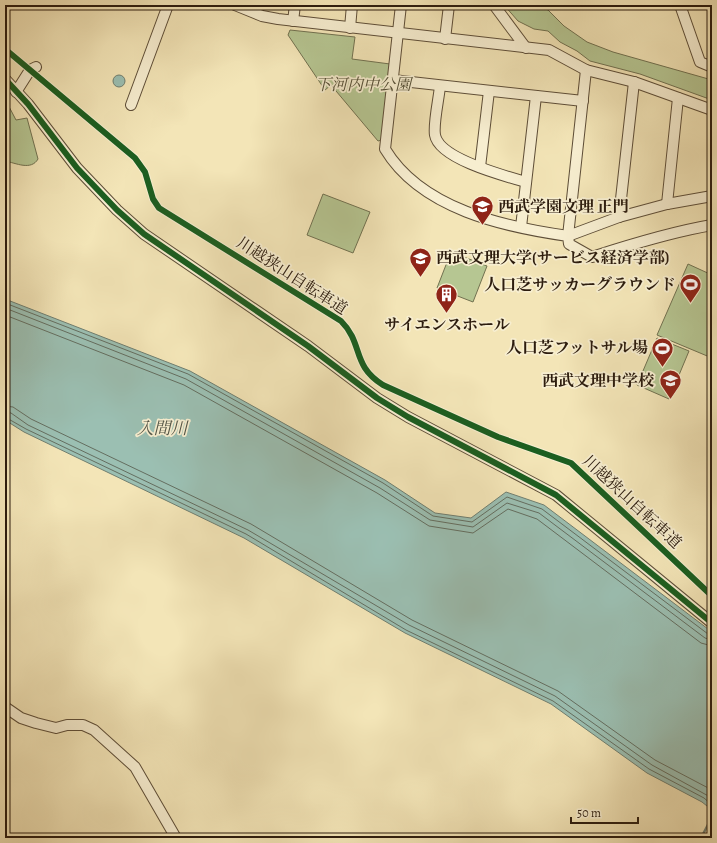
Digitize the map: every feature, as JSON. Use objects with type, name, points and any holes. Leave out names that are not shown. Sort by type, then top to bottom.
[{"type":"street","points":[[132,104],[168,5]]},
{"type":"street","points":[[235,5],[262,16],[293,21],[549,50],[586,70],[634,82],[712,110]]},
{"type":"street","points":[[293,21],[295,5]]},
{"type":"street","points":[[350,28],[352,5]]},
{"type":"street","points":[[401,5],[385,149],[393,163],[406,177],[448,203],[497,222],[521,228],[568,236],[618,217],[667,204],[712,196]]},
{"type":"street","points":[[445,39],[449,5]]},
{"type":"street","points":[[494,5],[526,48]]},
{"type":"street","points":[[680,5],[700,62],[712,67]]},
{"type":"street","points":[[16,92],[30,70],[36,67]]},
{"type":"street","points":[[586,70],[568,236],[569,244],[592,257],[635,242],[685,229],[712,225]]},
{"type":"street","points":[[5,79],[28,104],[77,168],[117,210],[144,234],[308,346],[377,398],[408,417],[556,495],[712,623]]},
{"type":"street","points":[[393,80],[583,100]]},
{"type":"street","points":[[618,217],[634,82]]},
{"type":"street","points":[[440,86],[434,134],[437,142],[450,153],[480,167],[526,182]]},
{"type":"street","points":[[480,167],[489,91]]},
{"type":"street","points":[[521,228],[536,96]]},
{"type":"street","points":[[667,204],[678,98]]},
{"type":"street","points":[[5,707],[21,718],[36,723],[56,728],[67,725],[83,725],[94,730],[121,752],[135,767],[176,838]]},
{"type":"green space","points":[[504,5],[534,5],[548,10],[564,26],[587,42],[613,52],[712,80],[712,100],[640,74],[590,61],[577,51],[560,42],[548,31],[534,29],[518,21]]},
{"type":"green space","name":"下河内中公園","points":[[290,30],[355,37],[352,59],[390,64],[382,140],[378,141],[331,85],[325,90],[288,35]]},
{"type":"green space","points":[[5,99],[16,120],[27,118],[38,159],[31,165],[23,165],[5,161]]},
{"type":"green space","points":[[323,194],[370,212],[353,253],[307,235]]},
{"type":"green space","points":[[451,252],[487,266],[473,302],[437,288]]},
{"type":"green space","name":"人口芝サッカーグラウンド","points":[[688,264],[712,275],[712,358],[657,335]]},
{"type":"green space","name":"人口芝フットサル場","points":[[657,338],[689,351],[669,399],[637,385]]},
{"type":"water","points":[[119,75],[123,77],[125,81],[123,85],[119,87],[115,85],[113,81],[115,77]]},
{"type":"water","name":"入間川","points":[[5,299],[190,371],[385,480],[435,513],[471,518],[506,492],[544,505],[712,632],[712,810],[702,802],[647,773],[551,704],[405,633],[244,538],[24,432],[5,420]]},
{"type":"waterway","points":[[701,838],[712,817]]},
{"type":"cycle path","name":"川越狭山自転車道","points":[[5,49],[135,158],[145,172],[153,199],[159,208],[341,321],[353,338],[366,370],[383,385],[498,437],[571,463],[712,596]]},
{"type":"cycle path","points":[[5,79],[28,104],[77,168],[117,210],[144,234],[308,346],[377,398],[408,417],[556,495],[712,623]]},
{"type":"place","name":"西武学園文理 正門","points":[[483,226]]},
{"type":"place","name":"西武文理大学(サービス経済学部)","points":[[420,278]]},
{"type":"place","name":"人口芝サッカーグラウンド","points":[[691,304]]},
{"type":"place","name":"サイエンスホール","points":[[447,314]]},
{"type":"place","name":"人口芝フットサル場","points":[[663,368]]},
{"type":"place","name":"西武文理中学校","points":[[670,400]]}]
